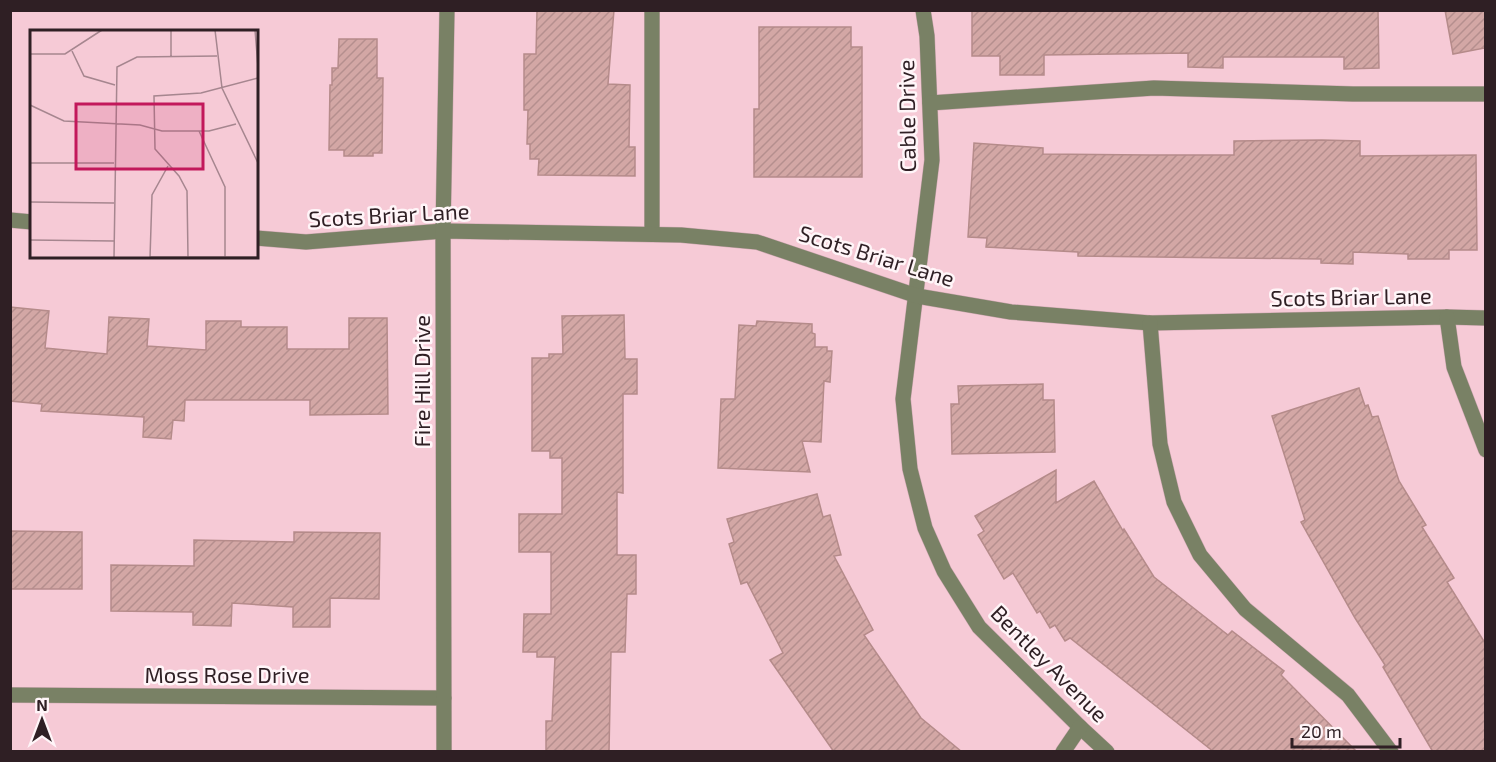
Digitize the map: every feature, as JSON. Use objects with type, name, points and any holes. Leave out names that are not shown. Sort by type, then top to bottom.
[{"type":"street","name":"Fire Hill Drive","points":[[444,752],[443,231],[447,10]]},
{"type":"street","points":[[652,10],[652,234]]},
{"type":"street","name":"Cable Drive","points":[[923,10],[927,36],[932,160],[925,221]]},
{"type":"street","points":[[930,103],[1154,88],[1353,94],[1485,94]]},
{"type":"street","points":[[10,220],[30,222]]},
{"type":"street","name":"Bentley Avenue","points":[[925,221],[903,399],[910,469],[925,528],[944,571],[979,627],[1107,752]]},
{"type":"street","name":"Scots Briar Lane","points":[[258,238],[306,242],[443,231],[681,235],[757,242],[917,296],[1011,312],[1150,323],[1485,318]]},
{"type":"street","points":[[1447,317],[1454,367],[1485,450]]},
{"type":"street","points":[[1150,323],[1160,444],[1174,502],[1200,555],[1245,609],[1348,695],[1391,752]]},
{"type":"street","name":"Moss Rose Drive","points":[[10,695],[444,698]]},
{"type":"street","points":[[1063,752],[1080,727]]},
{"type":"building","points":[[537,10],[614,10],[608,84],[630,85],[629,147],[635,147],[635,176],[538,175],[539,159],[530,159],[530,144],[527,144],[528,110],[524,110],[524,54],[536,54]]},
{"type":"building","points":[[972,10],[1378,10],[1379,68],[1344,69],[1344,57],[1223,57],[1223,68],[1188,67],[1188,53],[1044,55],[1044,75],[1000,75],[1000,56],[972,56]]},
{"type":"building","points":[[1445,10],[1485,10],[1485,48],[1453,54]]},
{"type":"building","points":[[759,27],[851,27],[851,47],[862,47],[862,177],[754,177],[754,109],[759,109]]},
{"type":"building","points":[[339,39],[377,39],[377,78],[383,78],[382,153],[373,153],[373,156],[344,156],[344,150],[329,150],[330,85],[332,85],[332,68],[338,68]]},
{"type":"building","points":[[1234,141],[1360,141],[1360,156],[1476,155],[1477,250],[1449,250],[1449,259],[1408,259],[1408,254],[1353,252],[1353,264],[1321,263],[1321,259],[1078,256],[1078,252],[986,247],[987,238],[968,237],[974,143],[1043,148],[1043,154],[1234,155]]},
{"type":"building","points":[[10,307],[49,311],[45,348],[107,354],[109,317],[149,319],[147,346],[206,350],[206,321],[241,321],[241,327],[287,327],[287,349],[349,349],[349,318],[387,318],[388,414],[310,415],[310,400],[185,400],[184,421],[173,420],[171,439],[143,437],[144,417],[41,411],[42,404],[10,401]]},
{"type":"building","points":[[624,315],[625,359],[637,359],[637,394],[623,394],[623,493],[617,492],[617,555],[636,555],[636,594],[627,594],[625,652],[611,652],[609,752],[546,752],[546,721],[552,721],[555,657],[537,657],[537,652],[523,652],[524,614],[551,614],[551,552],[519,552],[519,514],[562,514],[562,458],[550,458],[550,451],[532,451],[532,358],[549,358],[549,354],[563,354],[562,316]]},
{"type":"building","points":[[757,321],[812,324],[815,347],[827,347],[827,351],[832,351],[830,382],[824,381],[821,442],[802,441],[810,472],[718,468],[721,399],[735,399],[739,325],[756,326]]},
{"type":"building","points":[[1043,384],[1043,400],[1054,400],[1055,452],[952,454],[951,404],[959,404],[958,386]]},
{"type":"building","points":[[1359,388],[1365,406],[1368,405],[1372,417],[1378,416],[1399,481],[1426,525],[1422,527],[1454,578],[1447,582],[1485,643],[1485,752],[1433,752],[1301,522],[1305,520],[1272,416]]},
{"type":"building","points":[[1056,470],[1056,503],[1094,481],[1123,531],[1124,529],[1154,577],[1228,635],[1232,631],[1284,671],[1281,675],[1357,752],[1214,752],[1070,638],[1065,641],[1055,625],[1050,628],[1040,611],[1037,613],[1013,573],[1004,579],[978,535],[984,531],[975,516]]},
{"type":"building","points":[[817,494],[823,517],[830,515],[841,555],[834,556],[873,630],[864,635],[921,718],[962,752],[834,752],[770,660],[783,653],[747,582],[741,584],[729,544],[734,542],[727,519]]},
{"type":"building","points":[[10,531],[82,532],[82,589],[10,589]]},
{"type":"building","points":[[294,532],[380,533],[379,599],[330,598],[330,627],[293,627],[293,607],[232,603],[231,626],[193,625],[193,612],[111,611],[111,565],[194,566],[194,540],[294,542]]}]
